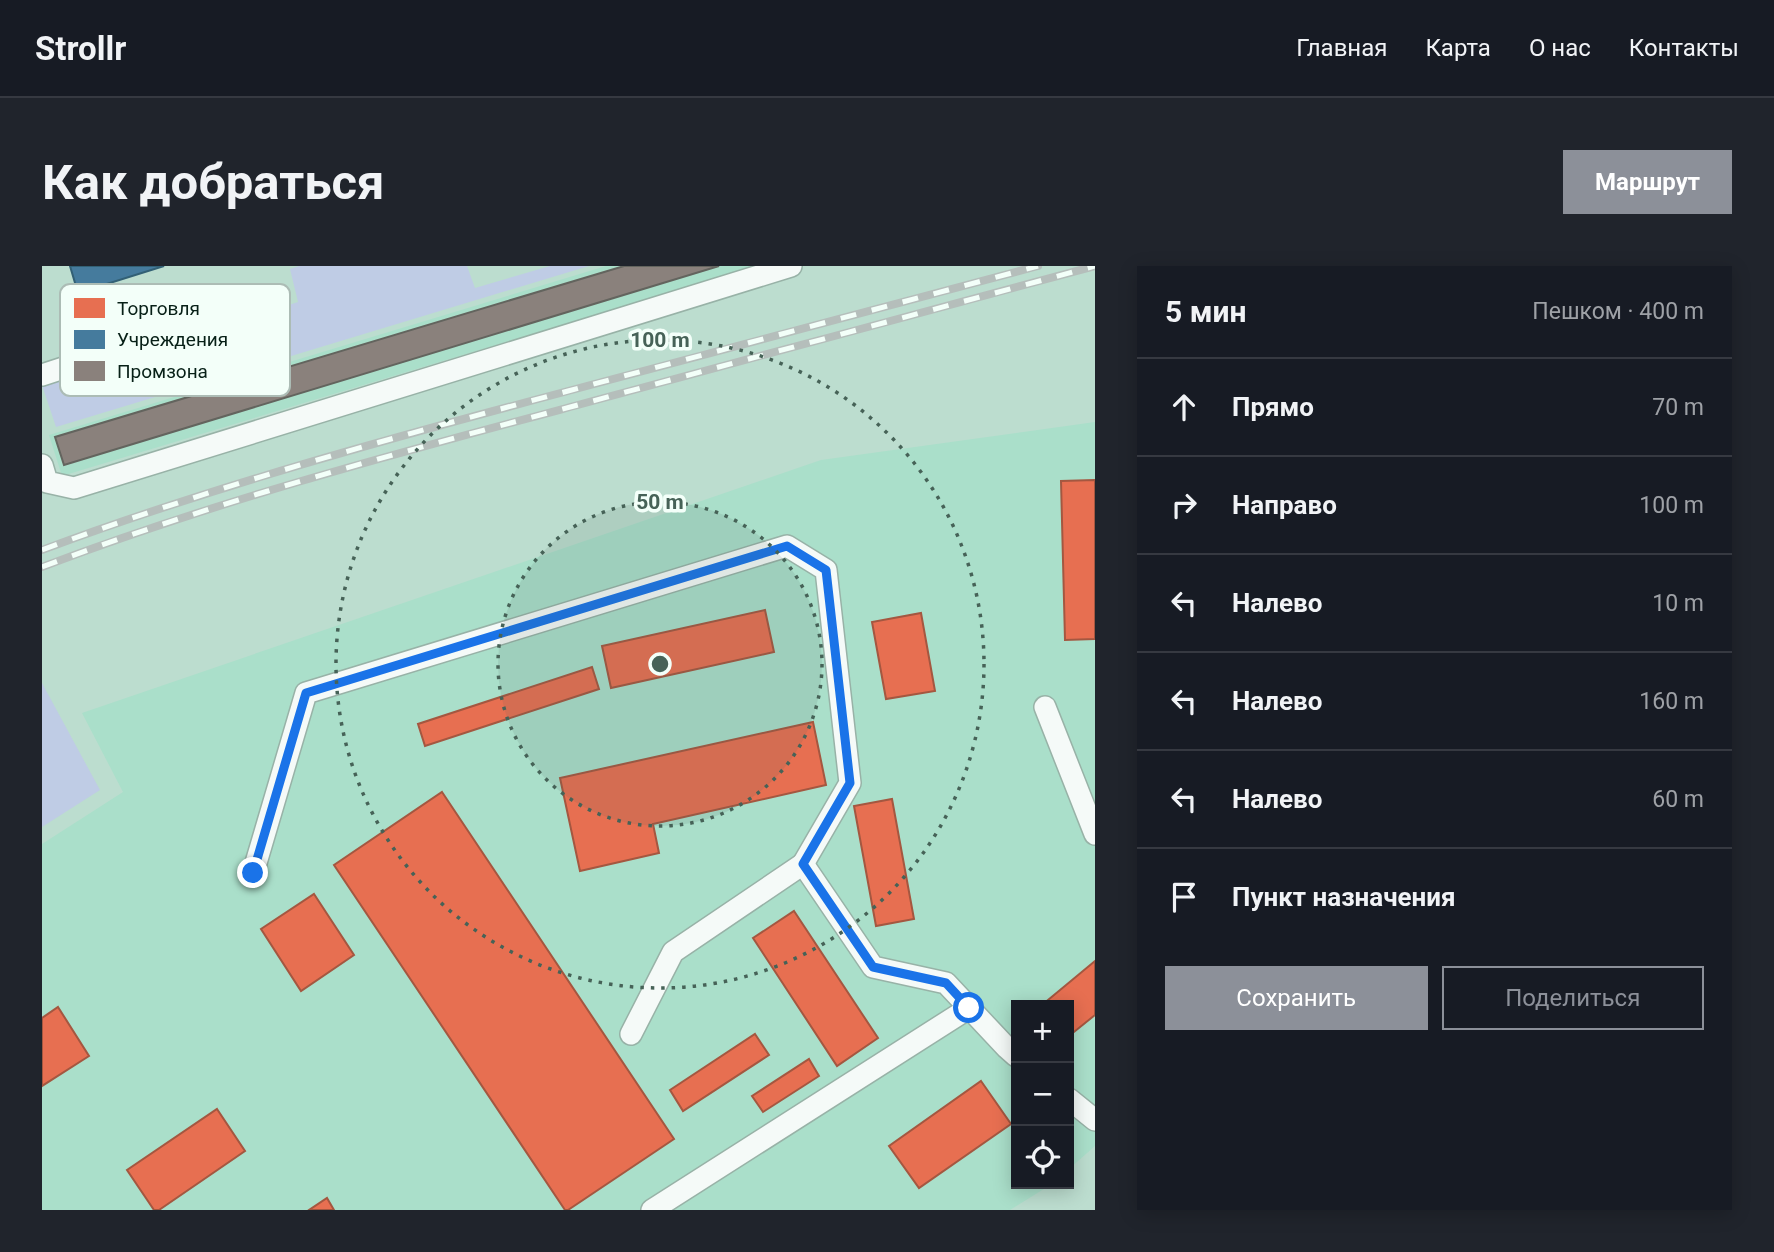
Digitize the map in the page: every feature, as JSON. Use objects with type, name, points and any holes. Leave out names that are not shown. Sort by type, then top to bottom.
[{"type":"lane","points":[[42,465],[47,482],[74,488],[791,266]]},
{"type":"lane","points":[[42,376],[60,370]]},
{"type":"lane","points":[[253,873],[306,693],[787,546],[826,570],[850,783],[803,864],[673,952],[631,1034]]},
{"type":"lane","points":[[1045,707],[1095,834]]},
{"type":"lane","points":[[803,864],[873,967],[946,983],[1011,1052]]},
{"type":"lane","points":[[652,1210],[969,1008]]},
{"type":"lane","points":[[1074,1102],[1095,1120]]},
{"type":"shaded area","points":[[299,266],[467,266],[475,288],[550,266],[589,266],[290,356],[290,305],[298,302],[290,269]]},
{"type":"shaded area","points":[[606,266],[757,266],[62,476],[49,435],[178,396],[290,396],[290,362]]},
{"type":"shaded area","points":[[60,379],[60,396],[159,396],[56,427],[42,385]]},
{"type":"shaded area","points":[[1095,422],[1095,1146],[1074,1165],[1074,1000],[1011,1000],[1011,1189],[1044,1189],[1010,1210],[42,1210],[42,844],[123,792],[82,713],[821,460]]},
{"type":"shaded area","points":[[42,683],[100,790],[42,827]]},
{"type":"building: Торговля","points":[[1095,480],[1095,639],[1065,640],[1061,481]]},
{"type":"building: Торговля","points":[[765,610],[774,652],[611,688],[602,646]]},
{"type":"building: Торговля","points":[[921,613],[935,691],[886,699],[872,622]]},
{"type":"building: Торговля","points":[[592,667],[599,689],[425,746],[418,724]]},
{"type":"building: Торговля","points":[[813,722],[826,785],[653,824],[659,853],[580,871],[560,778]]},
{"type":"building: Торговля","points":[[442,792],[674,1139],[568,1210],[565,1210],[334,865]]},
{"type":"building: Торговля","points":[[892,799],[914,919],[876,926],[854,806]]},
{"type":"building: Торговля","points":[[314,894],[354,955],[301,991],[261,929]]},
{"type":"building: Торговля","points":[[794,911],[878,1038],[837,1066],[753,938]]},
{"type":"building: Торговля","points":[[1095,961],[1095,1015],[1074,1032],[1074,1000],[1048,1000]]},
{"type":"building: Торговля","points":[[58,1007],[89,1056],[42,1086],[42,1018]]},
{"type":"building: Торговля","points":[[755,1034],[769,1055],[683,1111],[670,1090]]},
{"type":"building: Торговля","points":[[809,1059],[819,1076],[763,1112],[752,1096]]},
{"type":"building: Торговля","points":[[981,1081],[1011,1124],[919,1188],[889,1146]]},
{"type":"building: Торговля","points":[[217,1109],[245,1151],[159,1210],[154,1210],[127,1170]]},
{"type":"building: Торговля","points":[[327,1198],[334,1210],[309,1210]]},
{"type":"building: Учреждения","points":[[70,266],[164,266],[107,284],[75,284]]},
{"type":"building: Промзона","points":[[624,266],[719,266],[64,465],[55,437],[191,396],[290,396],[290,366]]},
{"type":"railway","points":[[42,550],[237,484],[369,445],[1038,266]]},
{"type":"railway","points":[[42,567],[173,521],[372,461],[1095,266]]},
{"type":"route","points":[[253,873],[306,693],[787,546],[826,570],[850,783],[803,864],[873,967],[946,983],[969,1008]]}]
